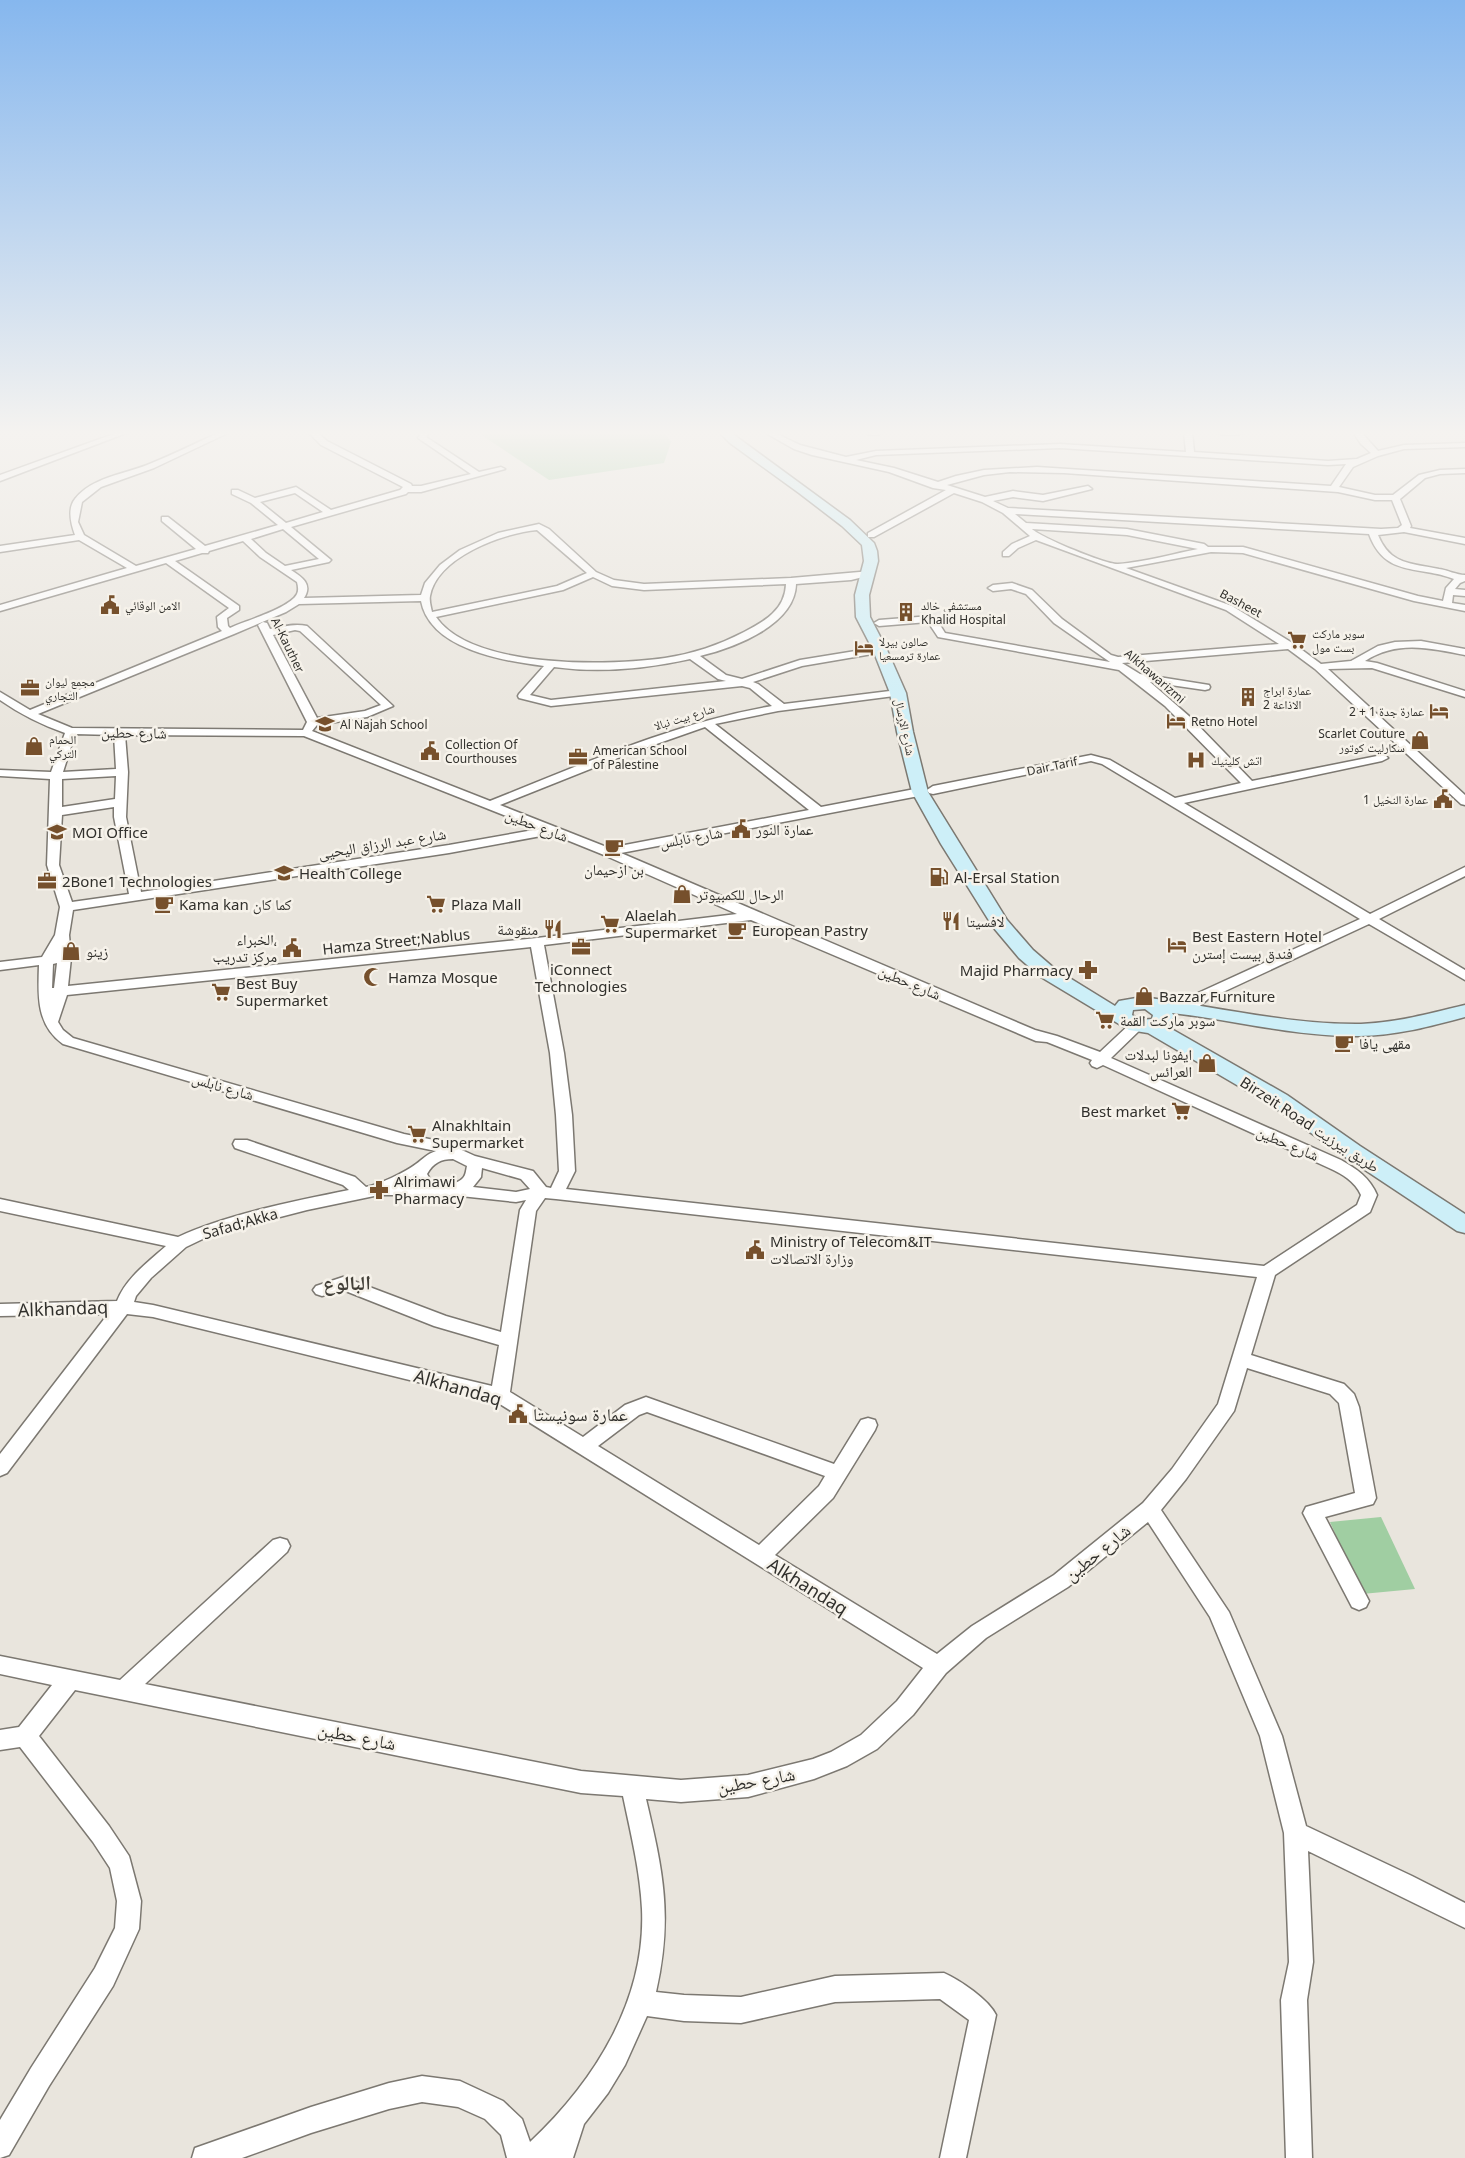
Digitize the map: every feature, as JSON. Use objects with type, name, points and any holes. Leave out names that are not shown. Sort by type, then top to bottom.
[{"type":"main road","name":"شارع الإرسال","points":[[858,533],[872,551],[862,595],[863,617],[902,693]]},
{"type":"main road","name":"شارع الإرسال","points":[[868,533],[880,546],[881,567],[872,601],[874,616],[879,623],[902,693],[905,732],[927,791],[994,903],[1000,924],[1026,954],[1048,973],[1106,1009],[1141,1019]]},
{"type":"main road","points":[[1141,1019],[1189,1008],[1258,1021],[1360,1030],[1402,1026],[1465,1011]]},
{"type":"main road","points":[[1141,1019],[1175,1015],[1269,1032],[1376,1039],[1465,1021]]},
{"type":"main road","points":[[1141,1019],[1137,1033],[1149,1032],[1179,1043]]},
{"type":"main road","name":"Birzeit Road طريق بيرزيت","points":[[1141,1019],[1279,1100],[1352,1151],[1465,1225]]},
{"type":"street","points":[[78,533],[80,537],[137,570]]},
{"type":"street","points":[[182,533],[205,551]]},
{"type":"street","points":[[0,608],[205,551],[264,533]]},
{"type":"street","points":[[284,570],[326,560],[295,533]]},
{"type":"street","points":[[515,533],[478,544],[462,552],[436,573],[425,593],[425,605],[430,615],[445,633],[473,647],[496,655],[551,664],[618,665],[652,662],[691,655],[725,646],[770,622],[784,609],[790,598],[791,581]]},
{"type":"street","points":[[548,533],[592,574],[612,583],[644,587],[851,577],[866,580]]},
{"type":"street","points":[[871,535],[875,533]]},
{"type":"street","name":"Basheet","points":[[1031,533],[1036,537],[1073,554],[1229,608],[1290,646],[1319,667],[1465,801]]},
{"type":"street","points":[[1130,533],[1216,549],[1254,552],[1446,605],[1465,608]]},
{"type":"street","points":[[1373,533],[1379,551],[1387,557],[1419,569],[1454,574],[1464,579]]},
{"type":"street","points":[[1423,533],[1465,541]]},
{"type":"street","points":[[0,549],[80,537]]},
{"type":"street","points":[[1006,554],[1015,546],[1036,537]]},
{"type":"street","points":[[245,538],[263,555],[303,584],[329,599]]},
{"type":"street","points":[[1114,567],[1216,549]]},
{"type":"street","points":[[169,560],[236,608],[222,617],[223,627],[230,632]]},
{"type":"street","points":[[430,615],[560,588],[592,574]]},
{"type":"street","points":[[1446,605],[1449,592],[1455,582],[1464,579]]},
{"type":"street","points":[[791,581],[851,583],[866,580]]},
{"type":"street","points":[[299,600],[304,593],[303,584]]},
{"type":"street","name":"Alkhawarizmi","points":[[993,588],[1012,586],[1029,592],[1058,621],[1138,677],[1174,709],[1249,785]]},
{"type":"street","points":[[1449,592],[1465,592]]},
{"type":"street","points":[[299,600],[425,593]]},
{"type":"street","points":[[280,611],[329,599],[425,593]]},
{"type":"street","name":"Al-Kauther","points":[[299,600],[280,611],[260,619],[313,722]]},
{"type":"street","points":[[0,695],[14,706],[26,710],[260,619]]},
{"type":"street","points":[[879,623],[931,619],[942,635],[1122,664],[1290,646]]},
{"type":"street","points":[[266,633],[296,627],[303,628],[388,706],[367,714],[313,722],[306,733]]},
{"type":"street","points":[[1354,664],[1362,658],[1400,643],[1465,652]]},
{"type":"street","points":[[551,664],[523,696],[551,704],[741,683],[800,663],[880,650]]},
{"type":"street","points":[[691,655],[722,677],[754,686],[782,708]]},
{"type":"street","points":[[1319,667],[1354,664],[1382,666],[1465,694]]},
{"type":"street","points":[[1138,677],[1205,687]]},
{"type":"street","points":[[0,688],[26,710]]},
{"type":"street","name":"شارع بيت نبالا","points":[[488,806],[626,750],[707,723],[782,708],[902,693]]},
{"type":"street","name":"شارع حطين","points":[[0,1665],[581,1782],[681,1791],[748,1786],[814,1769],[839,1759],[869,1742],[905,1708],[938,1666],[979,1632],[1061,1582],[1150,1509],[1179,1474],[1227,1406],[1272,1269],[1303,1242],[1322,1233],[1351,1210],[1364,1194],[1348,1177],[1339,1171],[1100,1061],[750,915],[608,852],[550,831],[306,733],[119,733],[71,731],[44,722],[26,710]]},
{"type":"street","points":[[707,723],[818,811]]},
{"type":"street","points":[[51,1022],[61,992],[64,958],[62,935],[67,907],[53,866],[56,776],[71,731]]},
{"type":"street","points":[[119,733],[122,772],[120,817],[136,897]]},
{"type":"street","name":"Dair Tarif","points":[[927,791],[1091,758],[1106,762],[1465,976]]},
{"type":"street","points":[[1174,802],[1382,758]]},
{"type":"street","points":[[0,773],[56,776],[122,772]]},
{"type":"street","name":"شارع نابلس","points":[[608,852],[927,791]]},
{"type":"street","points":[[56,812],[121,802]]},
{"type":"street","name":"شارع عبد الرزاق اليحيى","points":[[67,907],[449,849],[550,831]]},
{"type":"street","points":[[1189,1008],[1203,996],[1370,919],[1465,871]]},
{"type":"street","name":"Hamza Street;Nablus","points":[[45,994],[537,942],[750,915]]},
{"type":"street","points":[[51,1022],[45,994],[46,961],[62,935]]},
{"type":"street","points":[[500,1396],[528,1210],[548,1193],[568,1171],[557,1053],[537,942]]},
{"type":"street","points":[[0,966],[64,958]]},
{"type":"street","points":[[1100,1061],[1141,1019]]},
{"type":"street","name":"شارع نابلس","points":[[51,1022],[57,1033],[68,1041],[403,1139],[438,1146],[465,1157],[527,1175],[548,1193]]},
{"type":"street","points":[[403,1139],[417,1150],[422,1166],[419,1174],[421,1180],[432,1188]]},
{"type":"street","points":[[241,1144],[350,1181],[362,1193]]},
{"type":"street","points":[[379,1190],[422,1166],[432,1158],[440,1155],[465,1157],[475,1166],[473,1177],[468,1183],[451,1190]]},
{"type":"street","points":[[379,1190],[432,1188],[516,1196],[548,1193],[1272,1269]]},
{"type":"street","name":"Safad;Akka","points":[[0,1468],[123,1307],[128,1294],[144,1274],[180,1243],[206,1231],[307,1204],[379,1190]]},
{"type":"street","points":[[0,1205],[180,1243]]},
{"type":"street","points":[[123,1307],[137,1296],[155,1276],[190,1248],[232,1224]]},
{"type":"street","points":[[322,1290],[343,1282],[440,1321],[508,1341]]},
{"type":"street","name":"Alkhandaq","points":[[0,1310],[123,1307],[163,1314],[500,1396],[938,1666]]},
{"type":"street","points":[[1241,1359],[1337,1389],[1347,1399],[1366,1498],[1312,1513],[1359,1602]]},
{"type":"street","points":[[583,1447],[632,1410],[646,1404],[838,1474]]},
{"type":"street","points":[[760,1556],[826,1492],[868,1425]]},
{"type":"street","points":[[1150,1509],[1219,1612],[1271,1736],[1296,1833],[1301,1962],[1294,2000],[1299,2158]]},
{"type":"street","points":[[125,1689],[280,1546]]},
{"type":"street","points":[[0,1740],[25,1736],[71,1678]]},
{"type":"street","points":[[0,2146],[40,2077],[104,1978],[127,1929],[128,1901],[121,1864],[101,1834],[25,1736]]},
{"type":"street","points":[[532,2158],[573,2118],[601,2082],[628,2032],[646,1983],[654,1929],[651,1879],[632,1786]]},
{"type":"street","points":[[1296,1833],[1404,1884],[1465,1916]]},
{"type":"street","points":[[639,2002],[684,2008],[742,2010],[835,1989],[944,1986],[983,2014],[953,2158]]},
{"type":"street","points":[[205,2158],[310,2120],[390,2096],[422,2089],[460,2094],[494,2110],[513,2128],[520,2158]]},
{"type":"street","points":[[560,2158],[573,2118]]},
{"type":"green space","points":[[1381,1517],[1415,1589],[1362,1594],[1330,1522]]},
{"type":"place","name":"الامن الوقائي","points":[[110,605]]},
{"type":"place","name":"مستشفى خالد Khalid Hospital","points":[[906,612]]},
{"type":"place","name":"سوبر ماركت بست مول","points":[[1297,640]]},
{"type":"place","name":"صالون بيرلا عمارة ترمسعيا","points":[[864,648]]},
{"type":"place","name":"مجمع ليوان التجاري","points":[[30,688]]},
{"type":"place","name":"عمارة ابراج الاذاعة 2","points":[[1248,697]]},
{"type":"place","name":"عمارة جدة 1 + 2","points":[[1439,711]]},
{"type":"place","name":"Retno Hotel","points":[[1176,721]]},
{"type":"place","name":"Al Najah School","points":[[325,724]]},
{"type":"place","name":"Scarlet Couture سكارليت كوتور","points":[[1420,740]]},
{"type":"place","name":"الحمام التركي","points":[[34,746]]},
{"type":"place","name":"Collection Of Courthouses","points":[[430,751]]},
{"type":"place","name":"American School of Palestine","points":[[578,757]]},
{"type":"place","name":"اتش كلينيك","points":[[1196,760]]},
{"type":"place","name":"عمارة النخيل 1","points":[[1443,799]]},
{"type":"place","name":"عمارة النور","points":[[741,829]]},
{"type":"place","name":"MOI Office","points":[[57,832]]},
{"type":"place","name":"بن ازحيمان","points":[[614,847]]},
{"type":"place","name":"Health College","points":[[284,873]]},
{"type":"place","name":"Al-Ersal Station","points":[[939,877]]},
{"type":"place","name":"2Bone1 Technologies","points":[[47,881]]},
{"type":"place","name":"الرحال للكمبيوتر","points":[[682,894]]},
{"type":"place","name":"Kama kan كما كان","points":[[164,904]]},
{"type":"place","name":"Plaza Mall","points":[[436,904]]},
{"type":"place","name":"لافسيتا","points":[[951,921]]},
{"type":"place","name":"Alaelah Supermarket","points":[[610,924]]},
{"type":"place","name":"منقوشة","points":[[553,929]]},
{"type":"place","name":"European Pastry","points":[[737,930]]},
{"type":"place","name":"Best Eastern Hotel فندق بيست إسترن","points":[[1177,945]]},
{"type":"place","name":"iConnect Technologies","points":[[581,947]]},
{"type":"place","name":"الخبراء، مركز تدريب","points":[[292,948]]},
{"type":"place","name":"زينو","points":[[71,951]]},
{"type":"place","name":"Majid Pharmacy","points":[[1088,970]]},
{"type":"place","name":"Hamza Mosque","points":[[373,977]]},
{"type":"place","name":"Best Buy Supermarket","points":[[221,992]]},
{"type":"place","name":"Bazzar Furniture","points":[[1144,996]]},
{"type":"place","name":"سوبر ماركت القمة","points":[[1105,1020]]},
{"type":"place","name":"مقهى يافا","points":[[1344,1043]]},
{"type":"place","name":"ايفونا لبدلات العرائس","points":[[1207,1063]]},
{"type":"place","name":"Best market","points":[[1181,1111]]},
{"type":"place","name":"Alnakhltain Supermarket","points":[[417,1134]]},
{"type":"place","name":"Alrimawi Pharmacy","points":[[379,1190]]},
{"type":"place","name":"Ministry of Telecom&IT وزارة الاتصالات","points":[[755,1250]]},
{"type":"place","name":"عمارة سونيستا","points":[[518,1414]]},
{"type":"district","name":"البالوع","points":[[347,1282]]}]
